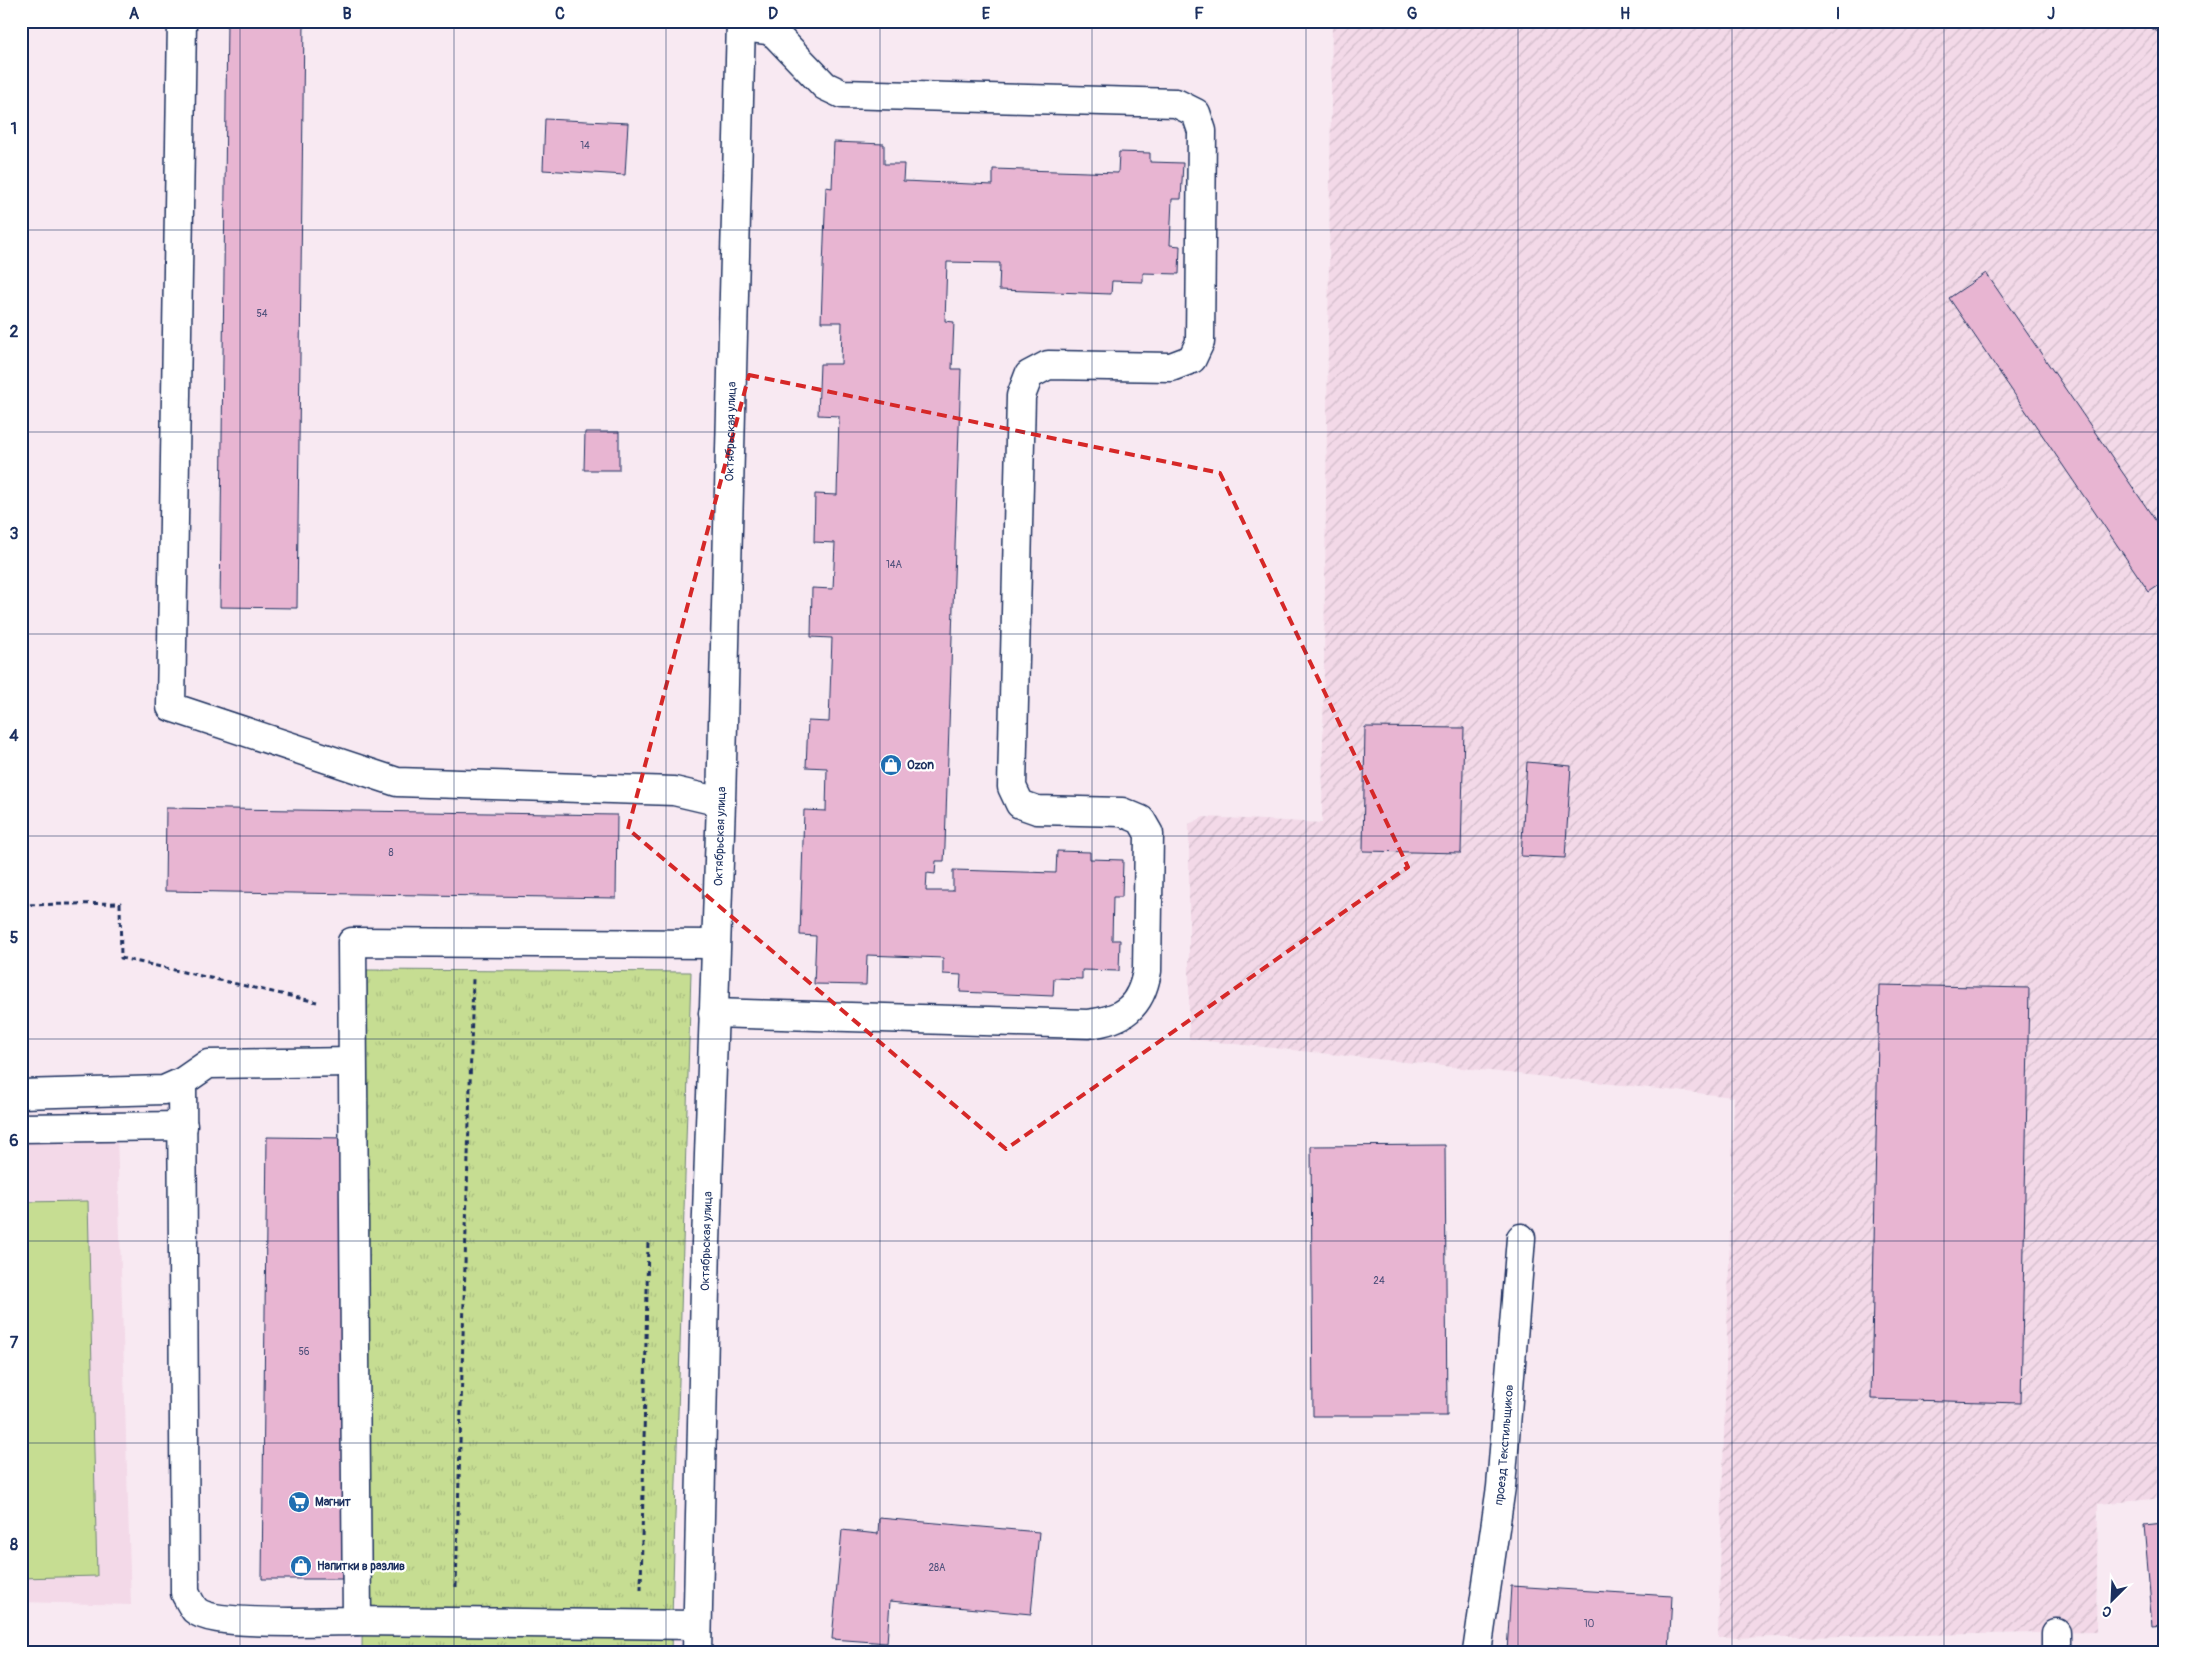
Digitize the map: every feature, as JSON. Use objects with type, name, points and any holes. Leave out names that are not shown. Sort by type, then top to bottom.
[{"type":"street","points":[[182,21],[171,707],[397,782],[674,790],[721,802]]},
{"type":"street","points":[[713,1013],[1088,1024],[1106,1022],[1123,1014],[1139,999],[1147,971],[1149,834],[1141,820],[1122,812],[1037,810],[1020,804],[1012,787],[1021,396],[1029,375],[1048,365],[1171,367],[1192,359],[1200,342],[1202,131],[1196,113],[1176,104],[842,94],[824,86],[768,30],[741,24]]},
{"type":"street","name":"Октябрьская улица","points":[[697,1652],[741,24]]},
{"type":"street","points":[[357,1621],[352,942],[715,944]]},
{"type":"street","points":[[21,1094],[164,1090],[182,1082],[208,1064],[352,1062]]},
{"type":"street","points":[[182,1082],[185,1593],[196,1610],[218,1619],[697,1625]]},
{"type":"street","points":[[21,1128],[182,1126]]},
{"type":"street","name":"проезд Текстильщиков","points":[[1477,1652],[1501,1487],[1521,1238]]},
{"type":"path","points":[[21,905],[120,903],[121,958],[352,1010]]},
{"type":"path","points":[[455,1622],[474,942]]},
{"type":"path","points":[[640,1624],[648,1241]]},
{"type":"highlighted area","points":[[749,375],[1220,473],[1408,867],[1006,1149],[628,829]]},
{"type":"shaded area","points":[[1332,21],[2164,21],[2164,1498],[2098,1504],[2096,1632],[1718,1638],[1734,1097],[1189,1039],[1189,824],[1204,817],[1322,823]]},
{"type":"shaded area","points":[[117,1135],[131,1605],[21,1602],[21,1137]]},
{"type":"green space","points":[[367,970],[691,972],[671,1652],[362,1652]]},
{"type":"green space","points":[[88,1201],[97,1576],[21,1578],[21,1202]]},
{"type":"building","points":[[227,21],[304,21],[297,608],[220,607]]},
{"type":"building","points":[[2138,21],[2164,21],[2164,35]]},
{"type":"building","points":[[545,119],[628,123],[625,175],[543,170]]},
{"type":"building","points":[[834,142],[884,144],[884,164],[904,164],[903,181],[993,185],[993,169],[1118,173],[1119,152],[1150,153],[1150,162],[1183,163],[1181,199],[1172,199],[1170,245],[1180,246],[1179,274],[1143,273],[1143,282],[1112,281],[1111,294],[999,290],[1000,263],[947,262],[945,321],[954,322],[952,369],[961,369],[944,861],[936,861],[935,874],[927,873],[926,891],[953,891],[953,870],[1056,873],[1057,851],[1090,852],[1090,859],[1123,860],[1122,897],[1113,897],[1112,940],[1120,940],[1119,971],[1082,970],[1082,979],[1054,978],[1053,996],[960,992],[961,975],[943,974],[943,958],[867,955],[866,985],[814,984],[816,936],[800,935],[804,810],[826,811],[827,768],[806,767],[808,721],[829,722],[832,638],[811,637],[812,588],[833,589],[835,543],[814,542],[815,494],[837,495],[839,416],[818,415],[820,364],[841,364],[842,322],[821,322],[826,187],[832,188]]},
{"type":"building","points":[[1986,273],[2164,533],[2164,582],[2149,592],[1949,298]]},
{"type":"building","points":[[585,432],[619,432],[619,470],[584,470]]},
{"type":"building","points":[[1365,727],[1464,728],[1461,853],[1363,851]]},
{"type":"building","points":[[1527,762],[1571,766],[1565,858],[1521,856]]},
{"type":"building","points":[[166,808],[617,815],[616,898],[165,891]]},
{"type":"building","points":[[1879,985],[2029,988],[2021,1403],[1871,1399]]},
{"type":"building","points":[[267,1137],[346,1138],[342,1579],[262,1579]]},
{"type":"building","points":[[1445,1145],[1447,1416],[1313,1416],[1311,1146]]},
{"type":"building","points":[[879,1518],[1039,1532],[1031,1614],[890,1601],[887,1643],[832,1639],[842,1530],[878,1534]]},
{"type":"building","points":[[2164,1523],[2164,1626],[2153,1627],[2144,1525]]},
{"type":"building","points":[[1511,1586],[1672,1596],[1669,1652],[1507,1652]]},
{"type":"place","name":"Ozon","points":[[891,765]]},
{"type":"place","name":"Магнит","points":[[299,1502]]},
{"type":"place","name":"Напитки в разлив","points":[[301,1566]]}]
